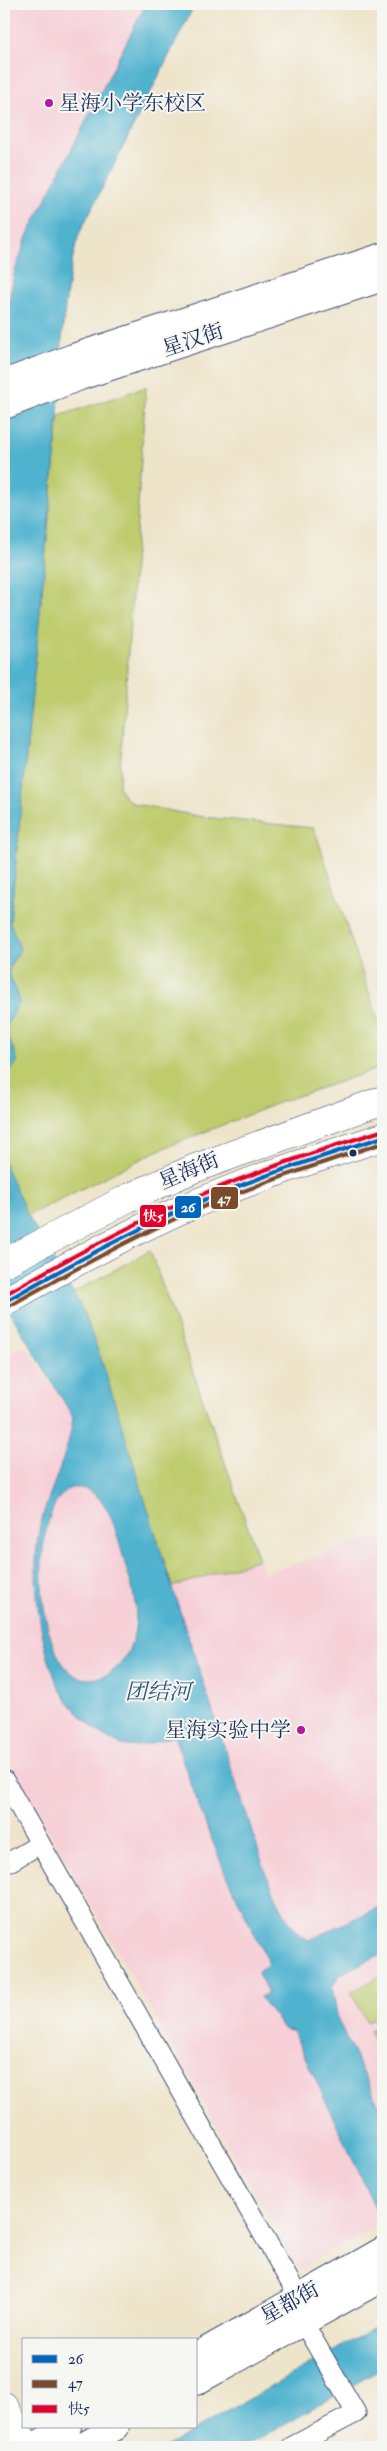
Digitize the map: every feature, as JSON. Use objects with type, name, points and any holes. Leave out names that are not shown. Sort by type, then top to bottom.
[{"type":"main road","name":"星汉街","points":[[4,406],[77,367],[383,256]]},
{"type":"main road","name":"星汉街","points":[[4,383],[77,367],[383,278]]},
{"type":"main road","name":"星海街","points":[[4,1263],[65,1230],[193,1168],[383,1100]]},
{"type":"main road","name":"星海街","points":[[4,1302],[79,1260],[206,1199],[301,1163],[383,1137]]},
{"type":"main road","name":"星都街","points":[[198,2381],[304,2313],[383,2250]]},
{"type":"main road","name":"星都街","points":[[198,2355],[304,2313],[383,2278]]},
{"type":"main road","points":[[4,2406],[27,2447]]},
{"type":"main road","points":[[32,2447],[66,2428]]},
{"type":"main road","points":[[81,2447],[114,2428]]},
{"type":"street","points":[[4,1780],[304,2313],[317,2347],[356,2413],[291,2447]]},
{"type":"street","points":[[11,1861],[40,1844]]},
{"type":"shaded area","name":"星海小学东校区","points":[[4,4],[146,4],[27,236],[14,274],[4,329]]},
{"type":"shaded area","points":[[26,1346],[73,1417],[71,1436],[40,1527],[37,1589],[59,1689],[81,1716],[109,1739],[146,1744],[174,1736],[226,1875],[269,1964],[268,1993],[260,1997],[293,2031],[382,2222],[299,2270],[4,1753],[4,1358]]},
{"type":"shaded area","points":[[71,1488],[86,1489],[93,1493],[105,1506],[114,1527],[135,1605],[131,1644],[125,1659],[111,1673],[90,1680],[76,1677],[66,1670],[53,1647],[45,1614],[42,1556],[46,1528],[57,1498]]},
{"type":"shaded area","name":"星海实验中学","points":[[376,1537],[383,1537],[383,2114],[266,1874],[172,1587],[259,1559],[264,1574]]},
{"type":"green space","points":[[146,387],[119,787],[125,798],[135,804],[203,817],[314,828],[383,1035],[383,1067],[283,1101],[159,1150],[27,1216],[4,1163],[4,1076],[16,1065],[14,1050],[6,1027],[9,1015],[19,997],[9,974],[11,964],[18,954],[19,947],[10,922],[59,416]]},
{"type":"green space","points":[[150,1250],[259,1559],[172,1587],[101,1359],[82,1309],[73,1293]]},
{"type":"green space","points":[[383,1975],[383,2014],[367,2022],[351,1992]]},
{"type":"green space","points":[[383,2023],[383,2057],[369,2030]]},
{"type":"water","points":[[146,4],[195,4],[79,234],[67,289],[55,455],[10,922],[20,949],[11,964],[9,974],[20,1001],[7,1025],[8,1036],[18,1061],[4,1076],[4,329],[14,274],[27,236]]},
{"type":"water","name":"团结河","points":[[4,1163],[28,1216],[82,1309],[101,1359],[172,1587],[266,1874],[283,1911],[301,1936],[309,1940],[383,1905],[383,1953],[339,1975],[332,1987],[338,2020],[383,2114],[383,2225],[293,2031],[285,2030],[260,1997],[268,1993],[257,1971],[269,1964],[226,1875],[174,1736],[135,1746],[114,1742],[86,1721],[70,1704],[63,1695],[52,1670],[46,1651],[38,1608],[36,1586],[37,1544],[40,1526],[67,1445],[73,1417],[4,1302]],"holes":[[[71,1488],[82,1488],[92,1492],[103,1503],[111,1517],[135,1604],[135,1628],[128,1652],[114,1670],[103,1676],[91,1679],[72,1673],[57,1654],[47,1626],[42,1592],[42,1558],[47,1526],[57,1502]]]},
{"type":"water","points":[[383,2323],[383,2368],[244,2447],[165,2447]]},
{"type":"transit line","name":"快5","points":[[4,1295],[88,1248],[175,1206],[277,1166],[381,1131]]},
{"type":"transit line","name":"26","points":[[4,1302],[89,1255],[176,1212],[278,1172],[383,1137]]},
{"type":"transit line","name":"47","points":[[7,1307],[113,1249],[179,1217],[280,1177],[383,1143]]},
{"type":"place","name":"星海小学东校区","points":[[49,103]]},
{"type":"place","name":"星海实验中学","points":[[301,1730]]}]
